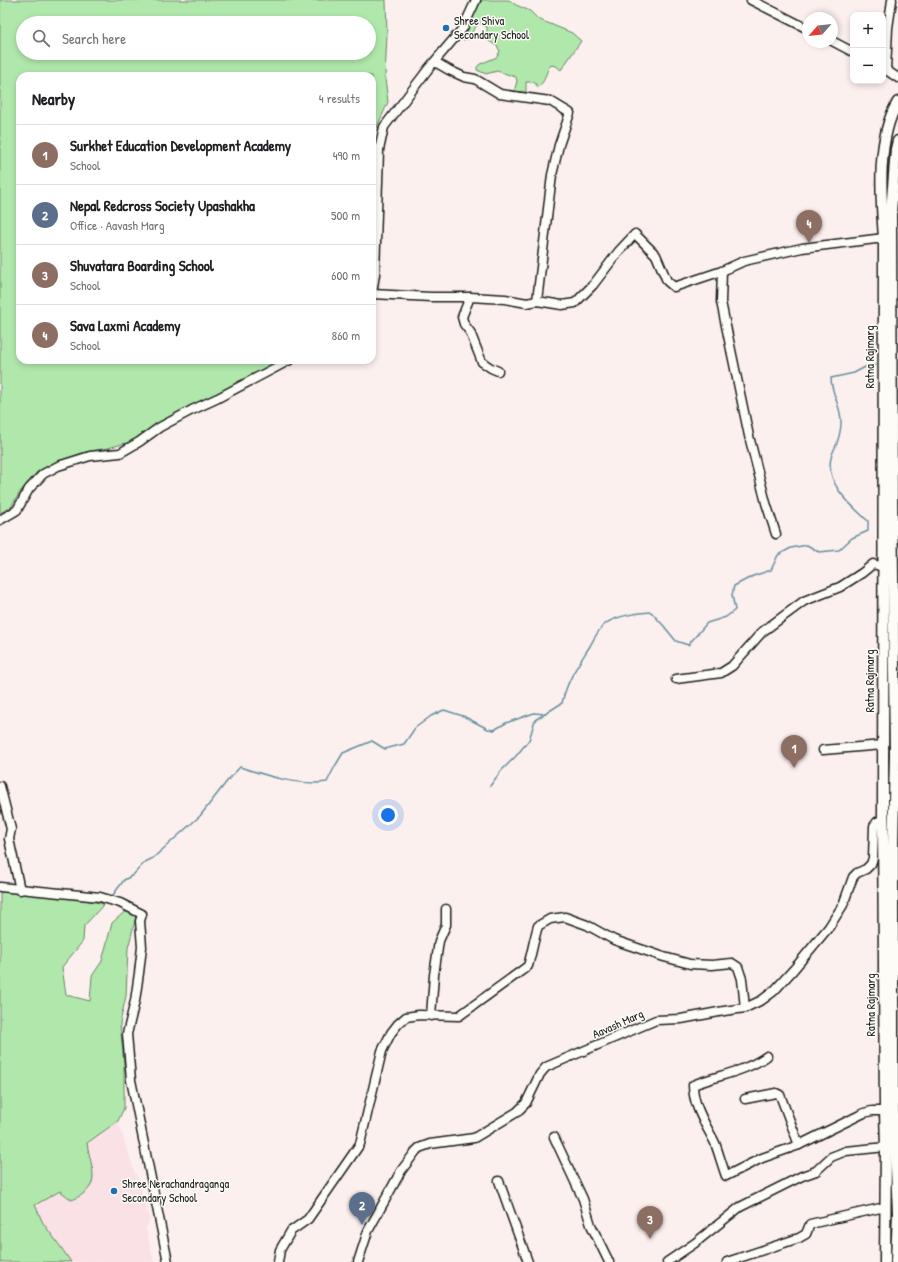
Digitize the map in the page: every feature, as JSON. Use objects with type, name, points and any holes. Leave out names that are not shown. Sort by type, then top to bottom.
[{"type":"main road","name":"Ratna Rajmarg","points":[[896,1262],[898,1213],[893,1096],[893,847],[896,755],[895,430],[887,213],[882,154],[886,129],[898,102]]},
{"type":"main road","name":"Ratna Rajmarg","points":[[885,1262],[886,1147],[883,819],[884,238],[898,141]]},
{"type":"street","points":[[376,243],[379,150],[384,127],[463,28],[476,0]]},
{"type":"street","points":[[751,0],[802,26]]},
{"type":"street","points":[[886,48],[892,0]]},
{"type":"street","points":[[838,44],[850,50]]},
{"type":"street","points":[[435,62],[464,77],[475,79],[500,94],[550,101],[570,114],[559,145],[552,175],[537,301]]},
{"type":"street","points":[[886,70],[898,78]]},
{"type":"street","points":[[376,294],[505,299],[527,303],[537,301],[562,305],[575,303],[593,285],[619,251],[635,234],[656,255],[668,281],[674,287],[722,271],[744,261],[802,248],[884,238]]},
{"type":"street","points":[[722,271],[722,302],[748,436],[776,534]]},
{"type":"street","points":[[470,297],[462,317],[464,324],[473,337],[482,362],[498,371]]},
{"type":"street","points":[[0,520],[17,510],[29,489],[43,474],[58,466],[90,456],[120,453],[192,410],[282,364]]},
{"type":"street","points":[[676,679],[721,673],[732,666],[762,632],[804,600],[840,587],[862,574],[872,564],[883,567]]},
{"type":"street","points":[[823,750],[883,745]]},
{"type":"street","points":[[0,786],[11,829],[9,839],[20,890]]},
{"type":"street","name":"Aavash Marg","points":[[358,1262],[368,1231],[402,1171],[419,1148],[430,1144],[474,1138],[517,1112],[526,1103],[535,1083],[546,1067],[656,1020],[681,1019],[745,1008],[762,1000],[774,990],[829,927],[843,905],[853,877],[871,864],[874,858],[874,826],[877,822],[883,819]]},
{"type":"street","points":[[0,887],[100,897],[120,903],[142,914],[140,921],[142,947],[139,973],[135,1001],[127,1034],[131,1080],[168,1262]]},
{"type":"street","points":[[431,1016],[434,975],[439,941],[446,925],[446,909]]},
{"type":"street","points":[[278,1262],[280,1250],[291,1231],[308,1219],[360,1144],[382,1051],[391,1032],[406,1017],[419,1015],[459,1016],[528,966],[533,941],[538,926],[550,919],[565,917],[587,925],[614,940],[664,958],[690,964],[712,965],[732,963],[738,967],[742,979],[745,1008]]},
{"type":"street","points":[[767,1056],[758,1063],[746,1068],[693,1085],[693,1093],[696,1102],[715,1145],[726,1176],[762,1158],[799,1145],[864,1113],[872,1111],[885,1111]]},
{"type":"street","points":[[746,1099],[776,1093],[780,1095],[799,1145]]},
{"type":"street","points":[[554,1137],[583,1199],[592,1225],[608,1262]]},
{"type":"street","points":[[667,1262],[695,1243],[740,1206],[802,1176],[816,1171],[831,1157],[846,1151],[886,1147]]},
{"type":"street","points":[[499,1181],[528,1262]]},
{"type":"street","points":[[727,1262],[799,1238],[806,1234],[810,1224],[885,1207]]},
{"type":"shaded area","name":"Shree Nerachandraganga Secondary School","points":[[118,1121],[150,1218],[146,1229],[154,1262],[71,1262],[43,1223],[35,1205],[60,1191],[92,1168],[87,1143]]},
{"type":"green space","points":[[0,0],[386,0],[387,34],[385,78],[388,102],[376,129],[376,72],[16,72],[16,364],[274,364],[211,398],[172,416],[137,440],[108,448],[85,452],[53,464],[37,472],[20,492],[11,507],[0,513]]},
{"type":"green space","points":[[482,0],[509,0],[530,11],[538,19],[572,33],[581,41],[561,70],[556,66],[551,65],[541,85],[538,87],[534,82],[526,82],[526,94],[514,92],[517,81],[516,77],[497,71],[486,74],[477,70],[477,67],[480,64],[497,57],[500,51],[497,46],[487,40],[487,27],[479,23],[469,39],[463,40],[461,37]]},
{"type":"green space","points":[[0,892],[49,894],[104,904],[84,926],[83,941],[62,967],[66,995],[90,1001],[92,976],[102,961],[112,923],[128,911],[137,913],[128,948],[126,996],[120,1023],[124,1065],[124,1108],[118,1121],[87,1143],[93,1176],[92,1183],[88,1189],[82,1195],[72,1200],[60,1191],[35,1205],[43,1223],[71,1262],[0,1262]]},
{"type":"waterway","points":[[490,786],[501,771],[529,740],[535,720],[562,703],[567,687],[577,666],[598,632],[608,622],[626,616],[651,612],[676,641],[688,645],[707,623],[726,617],[735,610],[732,595],[734,586],[753,576],[771,570],[778,555],[791,548],[807,545],[819,552],[839,550],[852,538],[868,531],[868,521],[847,501],[832,477],[830,468],[831,458],[837,443],[841,417],[831,384],[831,378],[854,373],[867,366],[876,365]]},
{"type":"waterway","points":[[113,895],[124,880],[133,875],[145,862],[153,858],[200,816],[240,767],[272,777],[305,783],[327,782],[343,753],[372,741],[385,749],[404,744],[415,728],[431,716],[444,710],[463,716],[488,729],[494,730],[506,723],[534,713],[546,714]]},
{"type":"place","name":"Shree Shiva Secondary School","points":[[446,28]]},
{"type":"place","name":"Sava Laxmi Academy","points":[[809,243]]},
{"type":"place","name":"Surkhet Education Development Academy","points":[[794,768]]},
{"type":"place","name":"Shree Nerachandraganga Secondary School","points":[[114,1191]]},
{"type":"place","name":"Nepal Redcross Society Upashakha","points":[[362,1225]]},
{"type":"place","name":"Shuvatara Boarding School","points":[[650,1239]]}]
